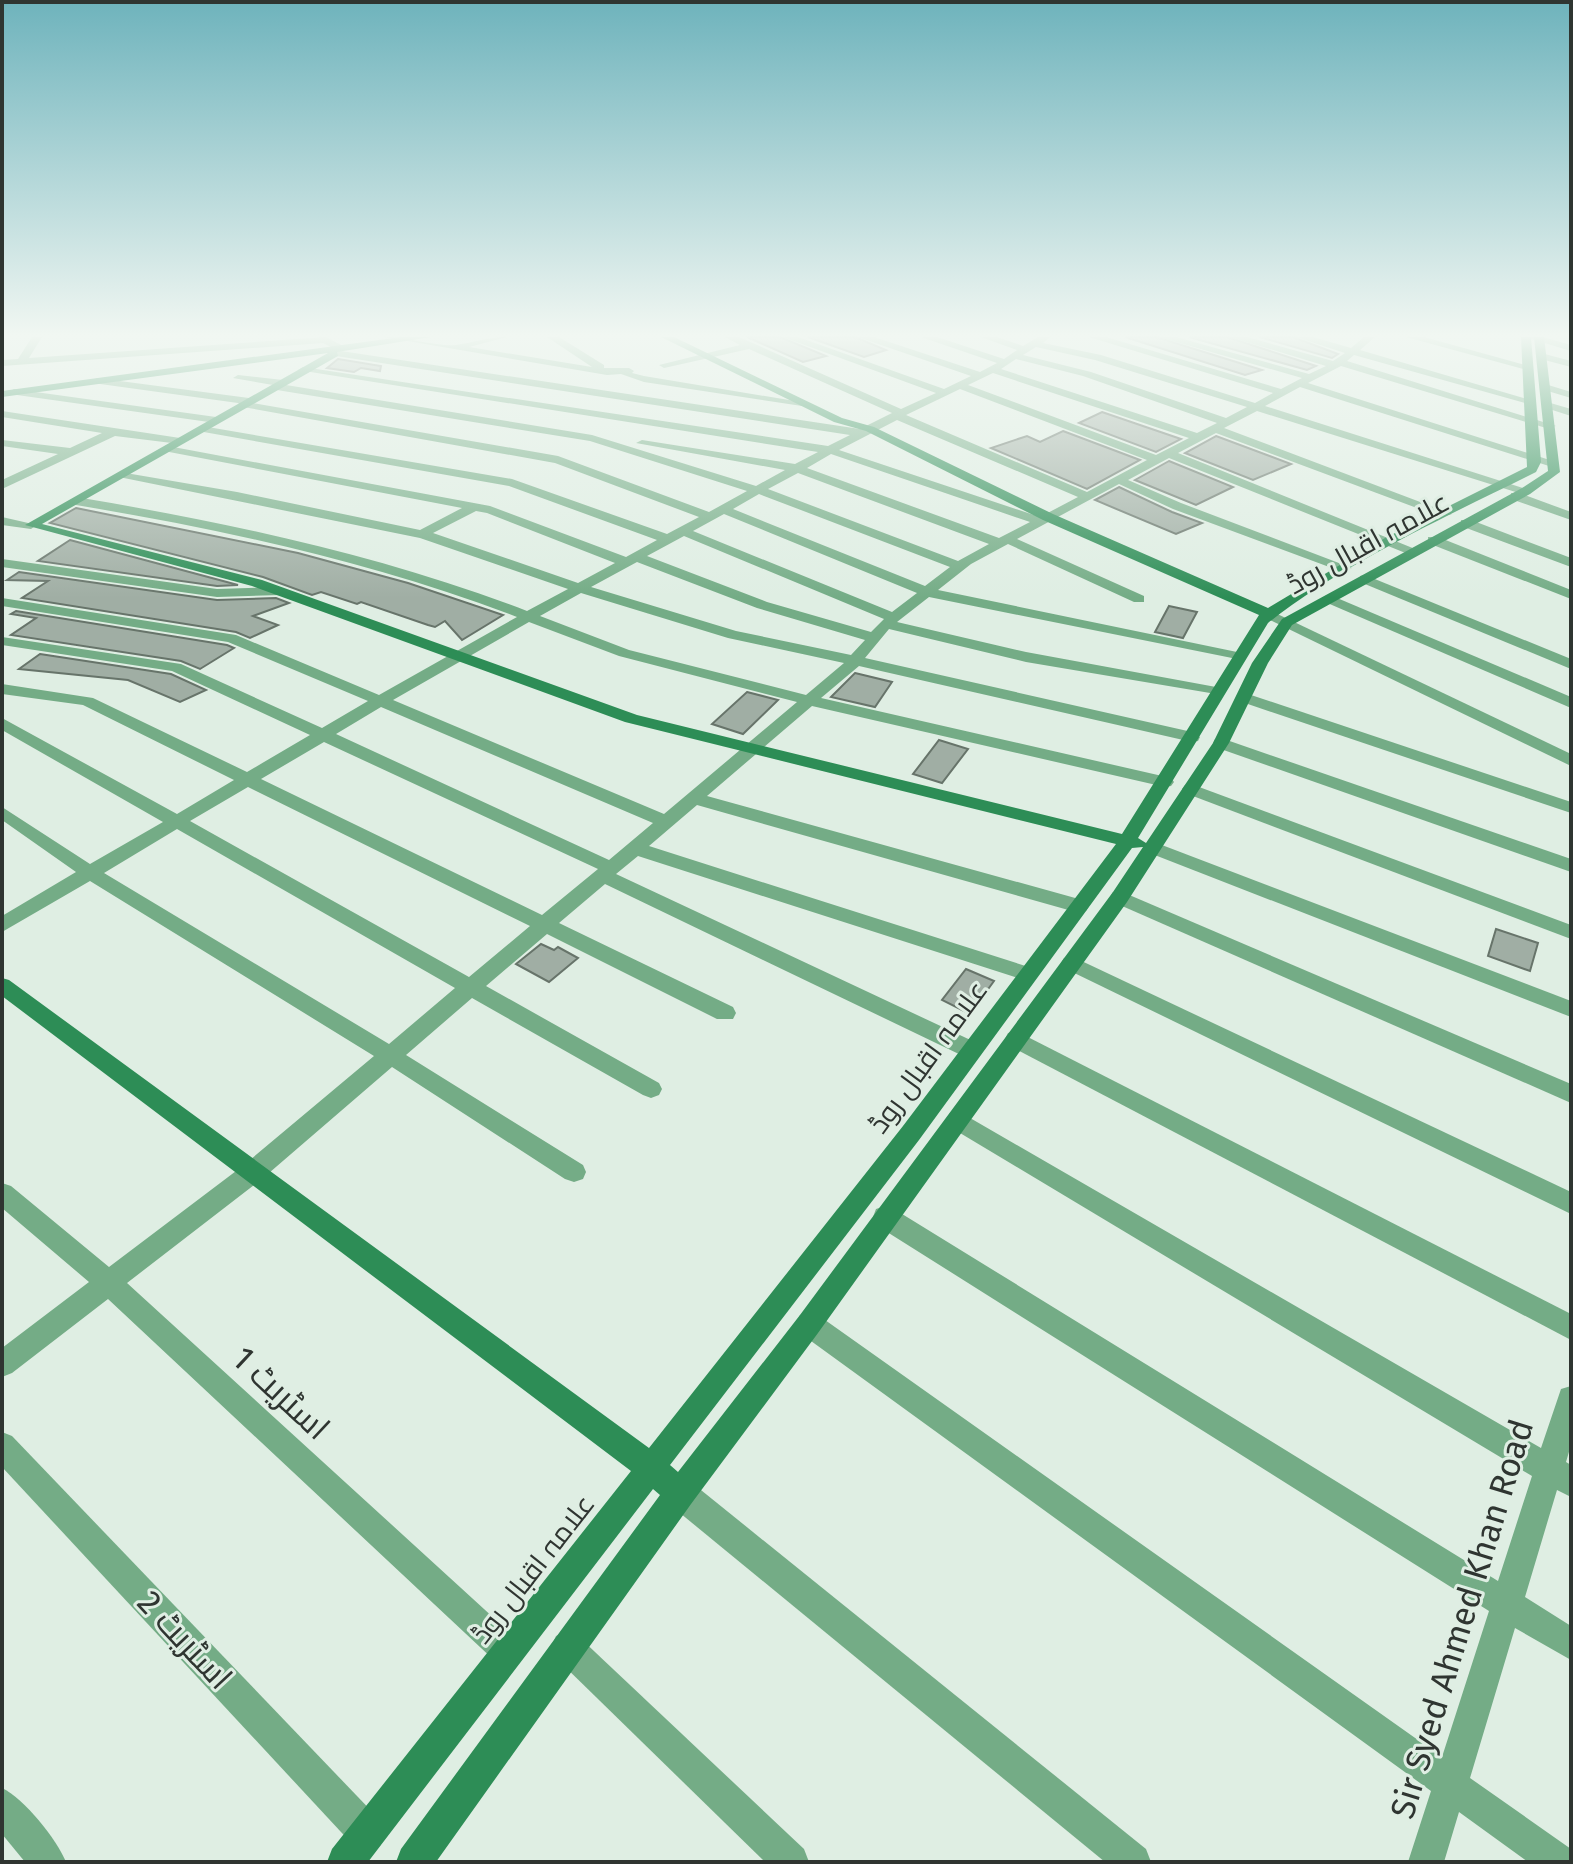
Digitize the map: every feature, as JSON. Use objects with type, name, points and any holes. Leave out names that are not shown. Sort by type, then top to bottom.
[{"type":"street","points":[[64,424],[180,441]]},
{"type":"street","points":[[31,525],[210,424]]},
{"type":"street","points":[[361,424],[558,460],[716,512],[927,592],[1237,657]]},
{"type":"street","points":[[507,424],[577,436],[670,462],[758,490],[960,566]]},
{"type":"street","points":[[577,436],[591,424]]},
{"type":"street","points":[[655,424],[829,450],[1044,519]]},
{"type":"street","points":[[815,424],[865,431]]},
{"type":"street","points":[[848,424],[1044,519],[1278,618],[1571,761]]},
{"type":"street","points":[[2,925],[456,656],[879,424]]},
{"type":"street","points":[[922,424],[1087,496]]},
{"type":"street","points":[[1070,424],[1390,541],[1423,545],[1571,595]]},
{"type":"street","points":[[1199,424],[1571,563]]},
{"type":"street","points":[[1201,424],[1215,430]]},
{"type":"street","points":[[2,1364],[253,1172],[853,663],[885,627],[960,566],[1226,424]]},
{"type":"street","points":[[1310,424],[1515,491],[1571,516]]},
{"type":"street","points":[[1531,424],[1546,424]]},
{"type":"street","points":[[1537,424],[1542,426]]},
{"type":"street","points":[[1537,424],[1542,426]]},
{"type":"street","name":"علامہ اقبال روڈ","points":[[414,1862],[567,1647],[809,1324],[1120,897],[1221,743],[1245,698],[1278,618],[1330,599],[1390,541],[1456,518],[1554,472],[1542,426]]},
{"type":"street","points":[[202,429],[512,483],[668,539]]},
{"type":"street","points":[[2,485],[114,432]]},
{"type":"street","points":[[615,445],[626,440],[796,468],[1003,541],[1139,599]]},
{"type":"street","points":[[2,443],[71,452]]},
{"type":"street","points":[[168,449],[490,510],[762,605],[1216,692]]},
{"type":"street","points":[[624,484],[670,462]]},
{"type":"street","points":[[120,476],[237,496],[426,535],[579,588],[733,635],[853,663],[1026,697],[1192,737]]},
{"type":"street","points":[[1119,480],[1177,506],[1355,573],[1571,664]]},
{"type":"street","points":[[76,501],[189,520],[363,560],[450,586],[624,653],[808,700],[1165,782]]},
{"type":"street","points":[[426,535],[422,534],[472,508]]},
{"type":"street","name":"علامہ اقبال روڈ","points":[[345,1862],[911,1133],[1127,840],[1165,782],[1237,657],[1278,618],[1355,573],[1423,545],[1456,518]]},
{"type":"street","points":[[2,521],[31,525],[280,591],[631,719],[1154,848],[1571,1009]]},
{"type":"street","points":[[683,531],[885,627]]},
{"type":"street","points":[[2,563],[217,593],[280,591]]},
{"type":"street","points":[[1330,599],[1571,703]]},
{"type":"street","points":[[2,602],[231,638],[665,821]]},
{"type":"street","points":[[2,641],[176,667],[607,871],[971,1050]]},
{"type":"street","points":[[2,689],[87,701],[250,778],[725,1013]]},
{"type":"street","points":[[1245,698],[1571,808]]},
{"type":"street","points":[[2,723],[651,1089]]},
{"type":"street","points":[[1221,743],[1571,866]]},
{"type":"street","points":[[1191,789],[1571,932]]},
{"type":"street","points":[[693,798],[1079,906]]},
{"type":"street","points":[[2,812],[90,873],[390,1055],[574,1172]]},
{"type":"street","points":[[634,848],[1028,974]]},
{"type":"street","points":[[1120,897],[1571,1094]]},
{"type":"street","points":[[1071,963],[1571,1204]]},
{"type":"street","points":[[2,985],[651,1468],[1133,1862]]},
{"type":"street","points":[[1016,1039],[1571,1328]]},
{"type":"street","points":[[958,1120],[1560,1476]]},
{"type":"street","name":"اسٹریٹ 1","points":[[2,1193],[109,1283],[507,1651]]},
{"type":"street","points":[[885,1217],[1571,1644]]},
{"type":"street","points":[[809,1324],[1449,1787],[1558,1862]]},
{"type":"street","name":"Sir Syed Ahmed Khan Road","points":[[1426,1862],[1507,1604],[1560,1476],[1571,1399]]},
{"type":"street","name":"اسٹریٹ 2","points":[[2,1446],[367,1833]]},
{"type":"street","points":[[567,1647],[791,1862]]},
{"type":"street","points":[[2,1806],[48,1862]]},
{"type":"building","points":[[1082,424],[1137,424],[1181,439],[1156,452]]},
{"type":"building","points":[[1063,431],[1140,460],[1087,489],[991,448],[1027,436],[1040,442]]},
{"type":"building","points":[[1216,436],[1291,464],[1253,480],[1185,453]]},
{"type":"building","points":[[1169,461],[1233,487],[1196,505],[1135,480]]},
{"type":"building","points":[[1119,487],[1202,523],[1176,534],[1095,500]]},
{"type":"building","points":[[76,508],[298,553],[408,583],[503,615],[462,640],[445,621],[435,627],[361,602],[357,604],[321,592],[312,595],[263,577],[50,523]]},
{"type":"building","points":[[70,540],[238,585],[217,586],[38,561]]},
{"type":"building","points":[[19,572],[217,600],[276,598],[289,603],[253,616],[278,625],[250,638],[236,632],[22,598],[48,581],[7,580]]},
{"type":"building","points":[[1169,606],[1197,612],[1183,638],[1155,632]]},
{"type":"building","points":[[16,611],[234,648],[200,669],[181,661],[11,635],[36,618],[11,614]]},
{"type":"building","points":[[40,654],[171,674],[206,690],[180,702],[128,680],[19,669]]},
{"type":"building","points":[[855,673],[892,682],[875,707],[831,697]]},
{"type":"building","points":[[747,692],[778,700],[743,734],[712,724]]},
{"type":"building","points":[[939,740],[968,749],[942,783],[913,774]]},
{"type":"building","points":[[1496,929],[1538,943],[1530,971],[1488,956]]},
{"type":"building","points":[[541,944],[554,950],[558,947],[578,958],[549,982],[516,964]]},
{"type":"building","points":[[966,969],[994,981],[970,1014],[942,1000]]}]
